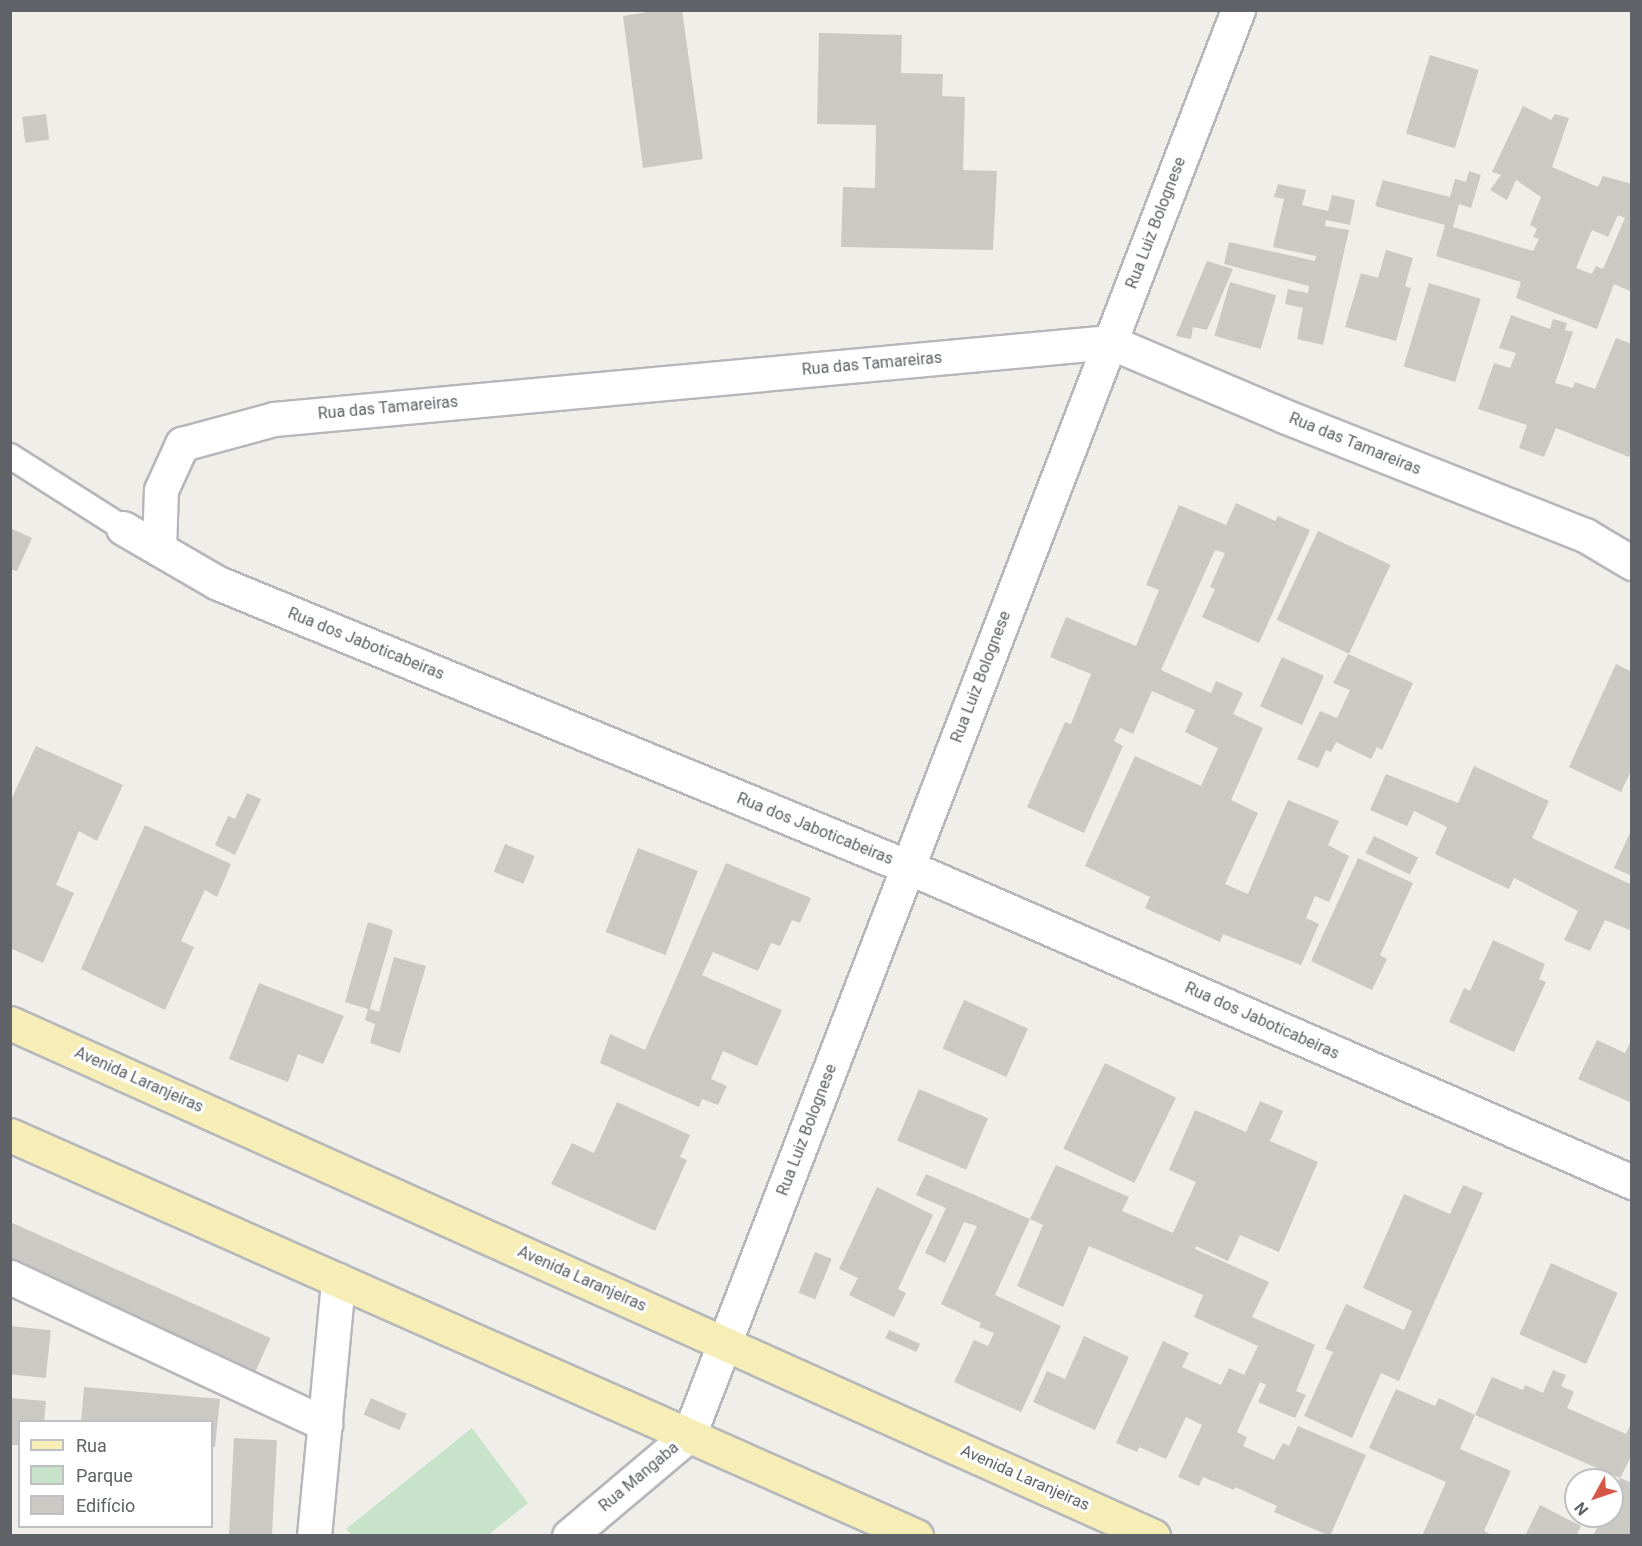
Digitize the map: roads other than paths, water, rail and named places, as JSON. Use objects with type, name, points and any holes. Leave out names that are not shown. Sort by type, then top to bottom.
[{"type":"main road","name":"Avenida Laranjeiras","points":[[10,1023],[1154,1536]]},
{"type":"main road","points":[[10,1135],[916,1536]]},
{"type":"street","name":"Rua Luiz Bolognese","points":[[725,1343],[1238,10]]},
{"type":"street","name":"Rua das Tamareiras","points":[[159,549],[161,490],[182,444],[274,419],[1110,342],[1284,416],[1585,535],[1632,563]]},
{"type":"street","name":"Rua dos Jaboticabeiras","points":[[123,528],[218,583],[908,867],[1632,1182]]},
{"type":"street","points":[[10,1277],[326,1424]]},
{"type":"street","points":[[314,1536],[338,1280]]},
{"type":"street","name":"Rua Mangaba","points":[[569,1536],[689,1435],[725,1343]]},
{"type":"lane","name":"Rua dos Jaboticabeiras","points":[[10,456],[123,528]]}]
